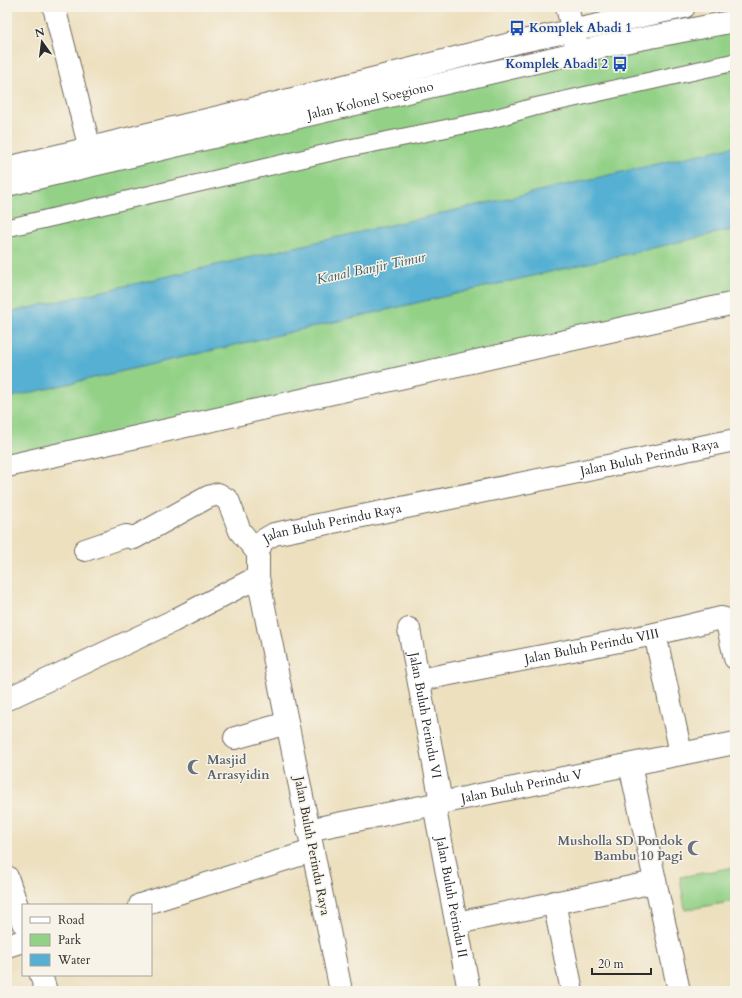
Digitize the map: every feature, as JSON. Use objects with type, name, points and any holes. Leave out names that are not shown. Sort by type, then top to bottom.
[{"type":"street","points":[[54,7],[90,149]]},
{"type":"street","points":[[567,7],[578,53]]},
{"type":"street","name":"Jalan Kolonel Soegiono","points":[[7,168],[90,149],[572,30],[684,7]]},
{"type":"street","name":"Jalan Kolonel Soegiono","points":[[7,185],[578,53],[735,21]]},
{"type":"street","points":[[7,228],[340,150],[488,120],[534,107],[735,62]]},
{"type":"street","points":[[7,466],[735,303]]},
{"type":"street","name":"Jalan Buluh Perindu Raya","points":[[341,991],[258,577],[258,553],[262,541],[274,534],[735,440]]},
{"type":"street","points":[[85,550],[126,536],[134,538],[208,497],[218,494],[228,500],[240,531],[258,553]]},
{"type":"street","points":[[7,699],[173,621],[258,577]]},
{"type":"street","name":"Jalan Buluh Perindu VIII","points":[[419,680],[655,634],[721,618],[725,619],[735,658]]},
{"type":"street","name":"Jalan Buluh Perindu VI","points":[[409,629],[419,680],[438,803]]},
{"type":"street","points":[[655,634],[681,753]]},
{"type":"street","points":[[235,738],[287,722]]},
{"type":"street","name":"Jalan Buluh Perindu V","points":[[308,830],[735,743]]},
{"type":"street","points":[[630,765],[678,991]]},
{"type":"street","name":"Jalan Buluh Perindu II","points":[[438,803],[469,991]]},
{"type":"street","points":[[143,904],[312,852]]},
{"type":"street","points":[[7,877],[22,920]]},
{"type":"street","points":[[457,923],[655,882]]},
{"type":"street","points":[[554,902],[572,991]]},
{"type":"street","points":[[7,946],[22,941]]},
{"type":"street","points":[[41,976],[46,991]]},
{"type":"green space","points":[[735,21],[735,62],[7,227],[7,185]]},
{"type":"green space","points":[[735,65],[735,303],[7,466],[7,228]]},
{"type":"green space","points":[[735,867],[735,901],[685,910],[680,877]]},
{"type":"water","name":"Kanal Banjir Timur","points":[[735,146],[735,229],[7,398],[7,313]]},
{"type":"place","name":"Komplek Abadi 1","points":[[517,28]]},
{"type":"place","name":"Komplek Abadi 2","points":[[620,64]]},
{"type":"place","name":"Masjid Arrasyidin","points":[[195,767]]},
{"type":"place","name":"Musholla SD Pondok Bambu 10 Pagi","points":[[695,848]]}]
